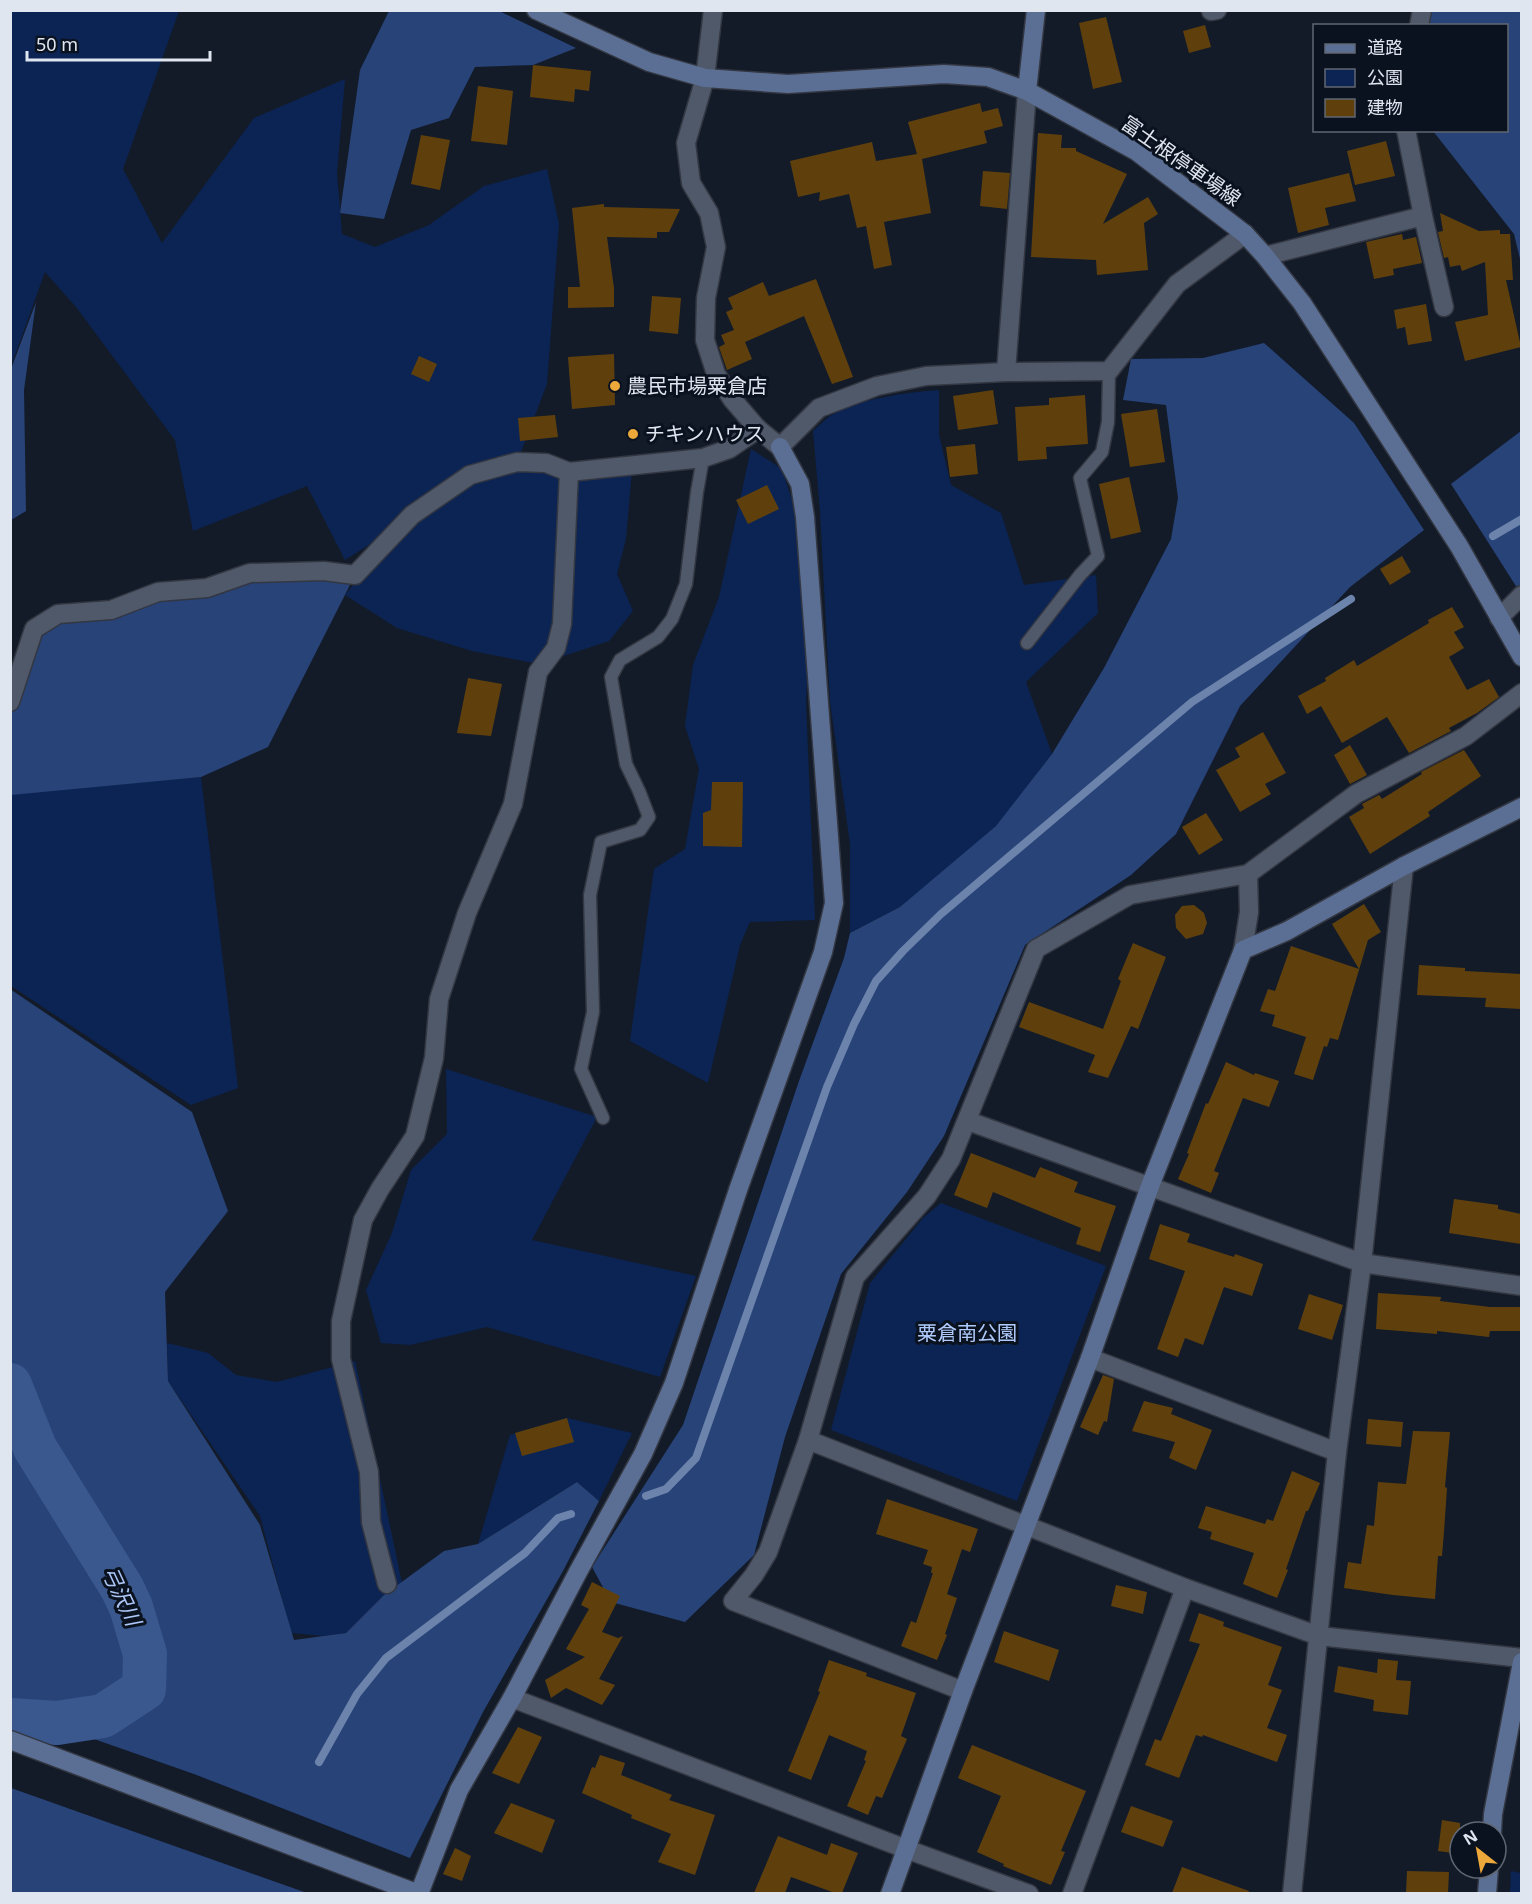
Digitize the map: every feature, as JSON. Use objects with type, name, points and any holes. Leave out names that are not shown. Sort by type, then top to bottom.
[{"type":"street","name":"富士根停車場線","points":[[536,10],[649,62],[705,78],[788,84],[944,74],[988,78],[1027,91],[1136,151],[1245,234],[1302,303],[1459,546],[1521,657]]},
{"type":"street","points":[[10,1740],[419,1893],[459,1790],[512,1698],[643,1454],[674,1383],[738,1190],[823,952],[834,903],[805,517],[800,484],[780,447],[758,429],[732,399],[716,374],[705,340],[706,298],[716,247],[709,213],[691,183],[686,143],[705,78],[712,10]]},
{"type":"street","points":[[1006,372],[1027,91],[1036,10]]},
{"type":"street","points":[[1406,132],[1444,307]]},
{"type":"street","points":[[1265,256],[1423,216]]},
{"type":"street","points":[[780,447],[819,408],[878,386],[926,376],[1006,372],[1109,371],[1177,284],[1245,234]]},
{"type":"street","points":[[10,702],[34,629],[58,614],[111,610],[158,592],[207,588],[250,573],[324,571],[355,575],[412,514],[470,476],[517,462],[546,463],[569,472],[703,458],[729,449],[758,429]]},
{"type":"street","points":[[387,1584],[372,1522],[369,1472],[341,1359],[341,1322],[363,1220],[380,1189],[415,1136],[434,1058],[440,999],[467,913],[513,804],[538,672],[556,648],[562,624],[569,472]]},
{"type":"street","points":[[1499,618],[1521,595]]},
{"type":"street","points":[[963,1691],[733,1601],[754,1575],[768,1552],[808,1440],[855,1277],[927,1196],[951,1159],[1035,949],[1130,895],[1248,874],[1356,794],[1466,736],[1521,693]]},
{"type":"street","points":[[1243,950],[1287,931],[1404,866],[1521,807]]},
{"type":"street","points":[[1292,1893],[1337,1452],[1362,1263],[1404,866]]},
{"type":"street","points":[[890,1893],[963,1691],[1090,1358],[1150,1186],[1243,950],[1249,912],[1248,874]]},
{"type":"street","points":[[968,1121],[1362,1263],[1521,1286]]},
{"type":"street","points":[[1090,1358],[1337,1452]]},
{"type":"street","points":[[808,1440],[1185,1588],[1319,1636],[1521,1658]]},
{"type":"street","points":[[1072,1893],[1185,1588]]},
{"type":"street","points":[[1493,1820],[1521,1662]]},
{"type":"street","points":[[512,1698],[906,1849],[1029,1893]]},
{"type":"lane","points":[[1028,643],[1080,575],[1098,556],[1080,478],[1102,452],[1108,422],[1109,371]]},
{"type":"lane","points":[[603,1118],[581,1069],[593,1012],[590,896],[601,842],[640,830],[649,817],[626,764],[611,677],[620,660],[658,637],[672,619],[686,584],[703,458]]},
{"type":"green space","points":[[11,11],[179,11],[123,169],[162,243],[254,118],[345,79],[337,173],[342,234],[375,247],[429,225],[484,186],[547,169],[559,224],[547,384],[517,462],[632,470],[626,539],[617,574],[633,611],[609,641],[539,664],[472,651],[397,628],[345,595],[399,528],[426,509],[345,560],[307,486],[193,531],[175,440],[76,307],[45,272],[11,366]]},
{"type":"green space","points":[[939,390],[939,435],[951,485],[1001,513],[1024,585],[1096,575],[1098,613],[1026,682],[1052,754],[997,833],[900,907],[850,933],[850,844],[830,701],[820,511],[813,431],[830,416],[853,405],[898,395]]},
{"type":"green space","points":[[751,449],[782,469],[795,509],[811,589],[806,703],[815,920],[750,922],[740,945],[708,1083],[630,1041],[654,869],[685,849],[699,769],[685,726],[693,665],[719,597]]},
{"type":"green space","points":[[201,777],[238,1088],[191,1105],[11,986],[10,794]]},
{"type":"green space","points":[[446,1069],[597,1117],[532,1240],[696,1276],[660,1377],[487,1327],[410,1345],[381,1343],[366,1290],[392,1233],[411,1170],[447,1134]]},
{"type":"green space","name":"粟倉南公園","points":[[941,1203],[1106,1266],[1017,1501],[831,1430],[870,1283],[923,1218]]},
{"type":"green space","points":[[167,1343],[208,1353],[236,1375],[277,1382],[355,1361],[402,1583],[384,1595],[346,1633],[323,1636],[291,1633],[260,1516],[168,1381]]},
{"type":"green space","points":[[567,1418],[632,1433],[599,1501],[577,1482],[478,1544],[510,1435]]},
{"type":"green space","points":[[1511,1871],[1521,1873],[1521,1893],[1510,1893]]},
{"type":"shaded area","points":[[389,11],[499,11],[576,48],[533,65],[475,67],[449,118],[411,130],[384,219],[340,213],[360,70]]},
{"type":"shaded area","points":[[1418,11],[1521,11],[1521,263],[1514,234],[1434,132],[1508,132],[1508,24],[1417,24]]},
{"type":"shaded area","points":[[36,302],[24,390],[26,511],[11,520],[11,369]]},
{"type":"shaded area","points":[[1264,343],[1354,423],[1424,530],[1350,587],[1240,706],[1176,834],[1131,875],[1025,945],[944,1136],[907,1192],[841,1274],[785,1437],[754,1555],[685,1622],[611,1602],[592,1567],[683,1425],[799,1081],[844,958],[850,933],[900,907],[996,826],[1052,754],[1104,668],[1171,539],[1178,498],[1166,405],[1123,400],[1131,359],[1203,358]]},
{"type":"shaded area","points":[[1521,431],[1521,594],[1451,484]]},
{"type":"shaded area","points":[[355,575],[268,747],[201,777],[11,795],[11,705],[34,629],[240,576]]},
{"type":"shaded area","points":[[10,989],[192,1112],[228,1211],[165,1292],[168,1381],[260,1525],[294,1640],[346,1633],[384,1595],[444,1551],[478,1544],[577,1482],[599,1501],[563,1571],[483,1712],[410,1858],[194,1774],[11,1710]]},
{"type":"shaded area","points":[[11,1788],[307,1893],[11,1893]]},
{"type":"building","points":[[1106,17],[1122,82],[1093,89],[1079,23]]},
{"type":"building","points":[[1205,25],[1211,47],[1189,53],[1183,31]]},
{"type":"building","points":[[533,65],[591,71],[589,91],[575,89],[574,102],[530,97]]},
{"type":"building","points":[[478,86],[513,91],[507,145],[471,141]]},
{"type":"building","points":[[980,103],[982,112],[998,108],[1003,126],[984,131],[987,143],[922,159],[931,213],[884,222],[892,265],[874,269],[866,226],[857,228],[849,194],[819,201],[820,192],[798,197],[790,161],[872,142],[876,161],[917,154],[908,122]]},
{"type":"building","points":[[1038,133],[1062,135],[1061,148],[1076,148],[1076,151],[1127,174],[1103,224],[1148,197],[1158,214],[1144,223],[1148,270],[1097,275],[1096,260],[1031,257]]},
{"type":"building","points":[[421,135],[450,140],[440,190],[411,184]]},
{"type":"building","points":[[1386,141],[1395,176],[1355,185],[1347,151]]},
{"type":"building","points":[[983,171],[1010,173],[1007,209],[980,206]]},
{"type":"building","points":[[1349,173],[1356,201],[1325,208],[1329,225],[1298,233],[1288,188]]},
{"type":"building","points":[[604,204],[604,207],[680,209],[669,232],[657,232],[657,238],[607,237],[614,288],[614,307],[568,308],[568,287],[580,287],[572,208]]},
{"type":"building","points":[[1440,213],[1479,231],[1500,230],[1500,234],[1510,234],[1513,280],[1506,280],[1521,347],[1465,361],[1455,322],[1488,315],[1485,262],[1462,271],[1460,265],[1450,267],[1448,257],[1444,258],[1438,232],[1443,231]]},
{"type":"building","points":[[1402,234],[1403,240],[1416,237],[1422,263],[1393,269],[1394,275],[1374,279],[1366,242]]},
{"type":"building","points":[[816,279],[853,377],[832,384],[804,316],[745,342],[752,359],[727,370],[719,347],[725,344],[721,335],[734,330],[726,312],[733,309],[728,298],[763,282],[769,296]]},
{"type":"building","points":[[652,296],[681,298],[678,334],[649,331]]},
{"type":"building","points":[[1426,304],[1432,341],[1408,345],[1405,327],[1397,329],[1394,310]]},
{"type":"building","points":[[614,354],[615,405],[572,409],[568,357]]},
{"type":"building","points":[[419,356],[437,364],[429,382],[411,374]]},
{"type":"building","points":[[993,390],[998,424],[958,430],[953,396]]},
{"type":"building","points":[[1085,395],[1088,444],[1046,447],[1047,459],[1018,461],[1015,407],[1049,405],[1049,398]]},
{"type":"building","points":[[1157,409],[1165,462],[1130,467],[1121,414]]},
{"type":"building","points":[[555,415],[558,437],[520,441],[518,418]]},
{"type":"building","points":[[975,444],[978,474],[950,477],[946,447]]},
{"type":"building","points":[[1129,477],[1141,532],[1111,539],[1099,484]]},
{"type":"building","points":[[767,485],[779,509],[748,524],[736,500]]},
{"type":"building","points":[[1402,556],[1411,572],[1390,585],[1380,569]]},
{"type":"building","points":[[1452,607],[1464,627],[1454,632],[1464,648],[1449,657],[1467,690],[1489,679],[1499,697],[1477,713],[1449,728],[1451,731],[1409,753],[1387,717],[1342,743],[1321,706],[1307,714],[1298,696],[1326,681],[1325,678],[1354,660],[1357,666]]},
{"type":"building","points":[[468,678],[502,684],[491,736],[457,733]]},
{"type":"building","points":[[1263,732],[1286,773],[1265,784],[1271,794],[1240,812],[1216,770],[1240,757],[1235,748]]},
{"type":"building","points":[[1350,745],[1367,775],[1350,784],[1334,755]]},
{"type":"building","points":[[1464,750],[1481,776],[1428,812],[1430,816],[1370,854],[1349,817],[1364,808],[1362,804],[1379,795],[1382,799],[1422,774],[1421,772]]},
{"type":"building","points":[[712,782],[743,782],[742,847],[703,846],[703,813],[711,810]]},
{"type":"building","points":[[1206,813],[1223,840],[1199,855],[1182,827]]},
{"type":"building","points":[[1364,904],[1381,932],[1368,940],[1338,1040],[1330,1038],[1327,1047],[1324,1046],[1313,1080],[1294,1074],[1306,1037],[1272,1026],[1275,1015],[1260,1011],[1268,989],[1275,991],[1291,946],[1359,969],[1332,924]]},
{"type":"building","points":[[1194,905],[1204,913],[1207,923],[1203,934],[1186,939],[1176,928],[1175,915],[1182,906]]},
{"type":"building","points":[[1133,943],[1166,957],[1138,1029],[1131,1026],[1108,1078],[1088,1072],[1095,1055],[1019,1027],[1029,1002],[1103,1029],[1121,981],[1118,979]]},
{"type":"building","points":[[1419,965],[1465,968],[1465,971],[1521,974],[1521,1009],[1485,1007],[1486,998],[1417,995]]},
{"type":"building","points":[[1226,1062],[1254,1075],[1255,1073],[1279,1081],[1269,1107],[1243,1098],[1214,1171],[1219,1173],[1211,1193],[1178,1179],[1206,1103],[1208,1104]]},
{"type":"building","points":[[971,1153],[1035,1178],[1040,1167],[1078,1182],[1074,1192],[1116,1206],[1100,1252],[1076,1244],[1081,1228],[993,1192],[987,1208],[954,1195]]},
{"type":"building","points":[[1454,1199],[1498,1205],[1498,1209],[1521,1214],[1521,1244],[1449,1233]]},
{"type":"building","points":[[1160,1224],[1190,1234],[1187,1242],[1234,1257],[1235,1254],[1263,1264],[1252,1296],[1224,1287],[1203,1345],[1185,1338],[1178,1357],[1157,1349],[1185,1271],[1149,1259]]},
{"type":"building","points":[[1378,1293],[1441,1297],[1440,1301],[1490,1307],[1521,1307],[1521,1331],[1490,1331],[1489,1337],[1437,1331],[1437,1334],[1376,1329]]},
{"type":"building","points":[[1309,1294],[1343,1305],[1332,1340],[1298,1329]]},
{"type":"building","points":[[1103,1375],[1114,1379],[1107,1422],[1104,1421],[1098,1435],[1080,1427]]},
{"type":"building","points":[[1144,1401],[1173,1408],[1171,1414],[1212,1430],[1196,1470],[1169,1458],[1175,1442],[1132,1431]]},
{"type":"building","points":[[567,1418],[574,1442],[522,1456],[515,1433]]},
{"type":"building","points":[[1368,1419],[1403,1422],[1401,1447],[1366,1444]]},
{"type":"building","points":[[1413,1431],[1450,1432],[1442,1556],[1438,1556],[1435,1599],[1344,1588],[1348,1562],[1361,1564],[1367,1525],[1374,1526],[1378,1482],[1406,1484]]},
{"type":"building","points":[[1292,1471],[1320,1483],[1306,1511],[1277,1598],[1243,1584],[1254,1553],[1210,1539],[1212,1532],[1198,1528],[1206,1506],[1265,1524],[1267,1519],[1273,1521]]},
{"type":"building","points":[[887,1499],[978,1529],[970,1552],[962,1549],[947,1594],[957,1598],[945,1634],[947,1635],[937,1660],[901,1646],[911,1621],[916,1623],[933,1573],[931,1573],[932,1567],[923,1564],[928,1550],[876,1534]]},
{"type":"building","points":[[592,1582],[620,1596],[602,1632],[618,1638],[623,1636],[599,1679],[615,1685],[602,1705],[566,1688],[551,1698],[545,1680],[585,1657],[566,1649],[589,1609],[581,1605]]},
{"type":"building","points":[[1116,1585],[1147,1592],[1143,1614],[1111,1606]]},
{"type":"building","points":[[1199,1613],[1224,1622],[1223,1626],[1282,1647],[1268,1685],[1282,1690],[1267,1728],[1287,1735],[1277,1762],[1203,1735],[1202,1737],[1196,1735],[1179,1778],[1145,1765],[1155,1739],[1161,1741],[1200,1644],[1189,1641]]},
{"type":"building","points":[[1004,1631],[1059,1650],[1049,1681],[994,1662]]},
{"type":"building","points":[[1378,1659],[1398,1661],[1396,1680],[1411,1681],[1408,1715],[1373,1711],[1374,1700],[1334,1692],[1338,1666],[1377,1673]]},
{"type":"building","points":[[829,1660],[867,1673],[866,1676],[916,1693],[901,1736],[907,1739],[882,1798],[876,1796],[868,1815],[847,1806],[866,1761],[864,1760],[867,1751],[829,1735],[811,1780],[788,1771],[820,1692],[818,1691]]},
{"type":"building","points":[[518,1727],[542,1737],[519,1784],[492,1773]]},
{"type":"building","points":[[972,1745],[1086,1791],[1061,1851],[1065,1852],[1051,1885],[1003,1866],[1004,1864],[977,1852],[1001,1796],[958,1778]]},
{"type":"building","points":[[600,1755],[625,1763],[621,1775],[672,1795],[669,1800],[715,1815],[695,1875],[658,1862],[671,1834],[631,1818],[632,1815],[582,1793],[592,1767],[595,1768]]},
{"type":"building","points":[[511,1803],[555,1820],[542,1853],[494,1833]]},
{"type":"building","points":[[1131,1806],[1173,1821],[1163,1847],[1121,1832]]},
{"type":"building","points":[[1442,1820],[1448,1821],[1448,1852],[1438,1851]]},
{"type":"building","points":[[778,1836],[827,1855],[831,1843],[858,1853],[842,1893],[835,1893],[791,1877],[785,1893],[754,1893]]},
{"type":"building","points":[[455,1848],[471,1856],[462,1881],[443,1874]]},
{"type":"building","points":[[1182,1867],[1249,1891],[1248,1893],[1172,1893]]},
{"type":"building","points":[[1407,1871],[1448,1872],[1448,1893],[1406,1893]]},
{"type":"waterway","points":[[1493,536],[1522,519]]},
{"type":"waterway","points":[[646,1496],[666,1489],[696,1458],[827,1087],[854,1024],[876,981],[941,914],[1192,702],[1351,599]]},
{"type":"waterway","name":"弓沢川","points":[[10,1385],[35,1448],[122,1588],[131,1607],[145,1654],[144,1689],[103,1716],[57,1723],[10,1720]]},
{"type":"waterway","points":[[319,1762],[357,1694],[386,1658],[525,1553],[558,1518],[571,1514]]},
{"type":"place","name":"農民市場粟倉店","points":[[615,386]]},
{"type":"place","name":"チキンハウス","points":[[633,434]]}]
